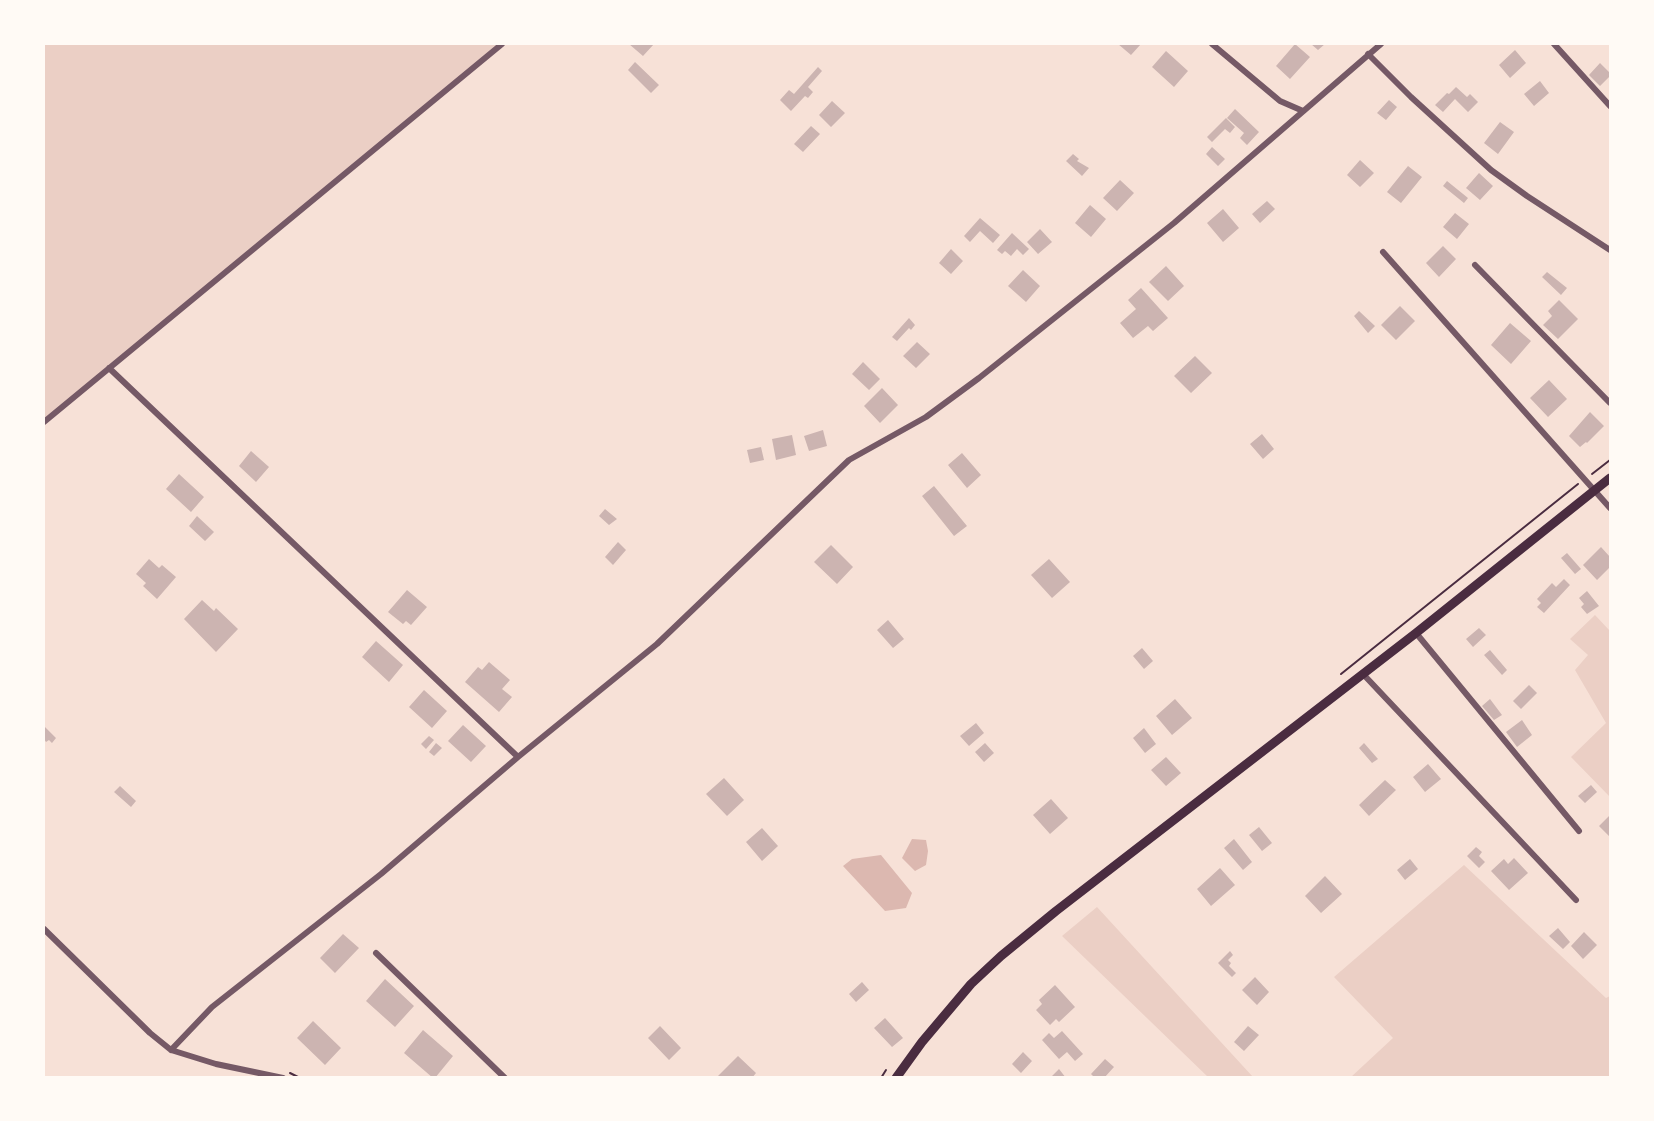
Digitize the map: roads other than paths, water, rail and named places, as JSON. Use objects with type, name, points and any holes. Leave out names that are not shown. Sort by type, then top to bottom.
[{"type":"main road","points":[[896,1077],[971,984],[1002,956],[1056,911],[1416,633],[1611,478]]},
{"type":"street","points":[[44,422],[502,44]]},
{"type":"street","points":[[1212,44],[1280,101],[1303,111]]},
{"type":"street","points":[[171,1050],[212,1007],[381,874],[518,757],[657,644],[849,460],[926,417],[979,378],[1174,223],[1381,44]]},
{"type":"street","points":[[1554,44],[1611,106]]},
{"type":"street","points":[[1368,54],[1491,170],[1611,250]]},
{"type":"street","points":[[1383,252],[1611,508]]},
{"type":"street","points":[[1475,265],[1611,403]]},
{"type":"street","points":[[109,368],[518,757]]},
{"type":"street","points":[[1416,633],[1579,831]]},
{"type":"street","points":[[1363,674],[1576,900]]},
{"type":"street","points":[[44,929],[150,1033],[171,1050],[216,1064],[283,1077]]},
{"type":"street","points":[[376,953],[505,1077]]}]
